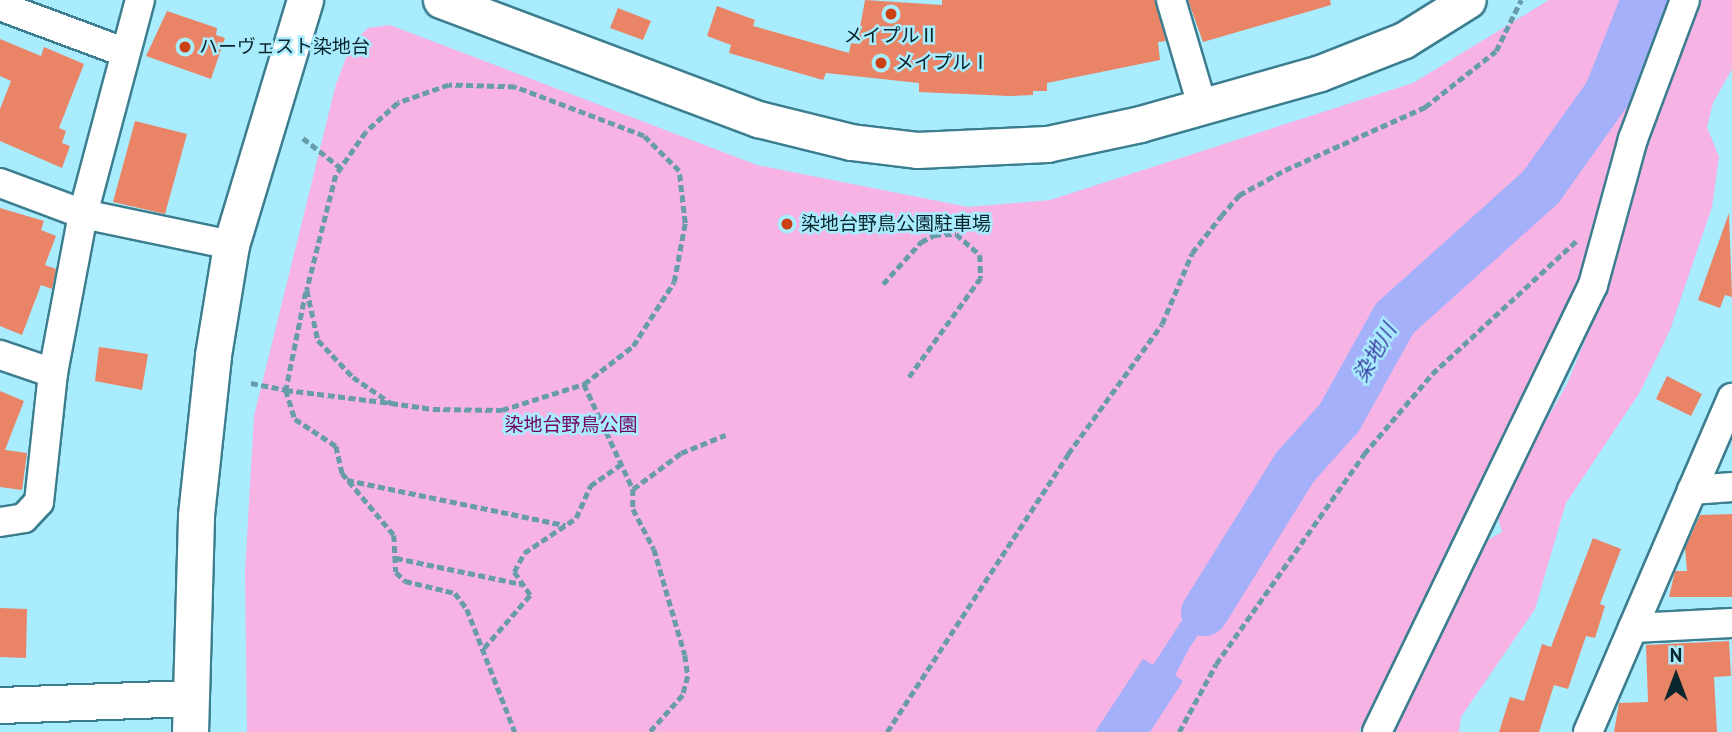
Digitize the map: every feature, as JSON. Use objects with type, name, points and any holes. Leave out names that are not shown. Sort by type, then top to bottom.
[{"type":"street","points":[[0,522],[24,518],[39,502],[53,373],[83,214],[140,0]]},
{"type":"street","points":[[0,705],[189,715],[196,515],[231,245],[305,0]]},
{"type":"street","points":[[441,0],[758,119],[851,142],[917,150],[1000,149],[1140,124],[1320,73],[1404,40],[1468,0]]},
{"type":"street","points":[[1171,0],[1202,105]]},
{"type":"street","points":[[1377,732],[1593,285],[1633,139],[1685,0]]},
{"type":"street","points":[[0,6],[124,52]]},
{"type":"street","points":[[0,183],[83,214],[231,245]]},
{"type":"street","points":[[0,355],[53,373]]},
{"type":"street","points":[[1588,732],[1732,398]]},
{"type":"street","points":[[1692,490],[1732,487]]},
{"type":"street","points":[[1633,628],[1732,623]]},
{"type":"path","points":[[887,732],[1068,454],[1162,324],[1192,253],[1239,195],[1285,170],[1425,107],[1496,51],[1521,0]]},
{"type":"path","points":[[251,383],[286,390],[391,403],[502,410],[584,384],[633,346],[674,282],[685,222],[679,171],[644,136],[515,87],[449,85],[398,103],[366,132],[341,168],[317,233],[286,390],[295,419],[336,446],[346,480],[394,535],[396,572],[405,581],[455,593],[484,648],[515,732]]},
{"type":"path","points":[[303,138],[341,168]]},
{"type":"path","points":[[883,284],[921,242],[934,234],[956,234],[980,255],[981,278],[908,379]]},
{"type":"path","points":[[1179,732],[1216,664],[1364,454],[1442,365],[1583,234]]},
{"type":"path","points":[[307,290],[318,340],[353,377],[391,403]]},
{"type":"path","points":[[584,384],[633,489],[633,509],[654,549],[688,676],[682,695],[650,732]]},
{"type":"path","points":[[633,489],[681,453],[725,435]]},
{"type":"path","points":[[484,648],[530,595],[514,572],[524,553],[576,517],[590,486],[621,464]]},
{"type":"path","points":[[346,480],[565,525]]},
{"type":"path","points":[[396,558],[522,584]]},
{"type":"green space","name":"染地台野鳥公園","points":[[1549,0],[1673,0],[1617,143],[1578,285],[1359,732],[247,732],[245,572],[254,416],[336,84],[351,45],[368,28],[390,25],[757,165],[968,207],[1050,200],[1413,83]]},
{"type":"green space","points":[[1694,0],[1732,0],[1732,69],[1713,103],[1707,127],[1719,157],[1712,207],[1670,330],[1640,392],[1566,503],[1535,609],[1461,717],[1459,732],[1388,732],[1477,546],[1502,532],[1498,518],[1503,496],[1567,384],[1603,297],[1644,143]]},
{"type":"water","points":[[1228,550],[1247,561],[1190,647],[1175,675],[1183,681],[1150,732],[1095,732],[1143,659],[1153,665]]},
{"type":"building","points":[[865,0],[942,5],[942,0],[1155,0],[1166,41],[1158,42],[1160,60],[1047,83],[1047,91],[1033,91],[1033,95],[1009,96],[919,92],[919,83],[826,73],[823,80],[729,53],[731,45],[707,36],[717,6],[755,20],[753,26],[849,53],[851,43],[857,44]]},
{"type":"building","points":[[1188,0],[1330,0],[1331,5],[1203,42]]},
{"type":"building","points":[[618,8],[651,21],[643,40],[610,28]]},
{"type":"building","name":"ハーヴェスト染地台","points":[[167,11],[217,28],[216,35],[225,38],[211,79],[146,56]]},
{"type":"building","points":[[0,39],[41,56],[44,47],[84,64],[59,128],[66,131],[62,143],[70,146],[62,168],[0,141],[0,109],[11,81],[0,76]]},
{"type":"building","points":[[135,121],[187,134],[165,214],[113,202]]},
{"type":"building","points":[[0,208],[44,221],[41,230],[56,236],[45,265],[56,269],[52,289],[41,285],[22,335],[0,326]]},
{"type":"building","points":[[1729,213],[1732,297],[1725,295],[1720,308],[1698,300]]},
{"type":"building","points":[[99,347],[148,354],[142,390],[95,381]]},
{"type":"building","points":[[1667,376],[1702,394],[1691,416],[1656,399]]},
{"type":"building","points":[[0,391],[24,401],[5,450],[27,453],[22,490],[0,487]]},
{"type":"building","points":[[1732,514],[1732,597],[1669,597],[1675,571],[1687,571],[1685,548],[1700,515]]},
{"type":"building","points":[[1593,538],[1621,549],[1600,604],[1605,606],[1595,638],[1586,636],[1568,689],[1554,685],[1539,732],[1499,732],[1510,697],[1524,701],[1542,644],[1551,647]]},
{"type":"building","points":[[0,608],[27,609],[26,658],[0,657]]},
{"type":"building","points":[[1729,641],[1731,676],[1714,677],[1717,732],[1614,732],[1619,703],[1648,702],[1646,645]]},
{"type":"waterway","name":"染地川","points":[[1204,612],[1295,466],[1339,417],[1394,318],[1540,187],[1607,93],[1644,0]]},
{"type":"place","name":"メイプルⅡ","points":[[891,14]]},
{"type":"place","name":"ハーヴェスト染地台","points":[[185,47]]},
{"type":"place","name":"メイプルⅠ","points":[[881,63]]},
{"type":"place","name":"染地台野鳥公園駐車場","points":[[787,224]]}]
